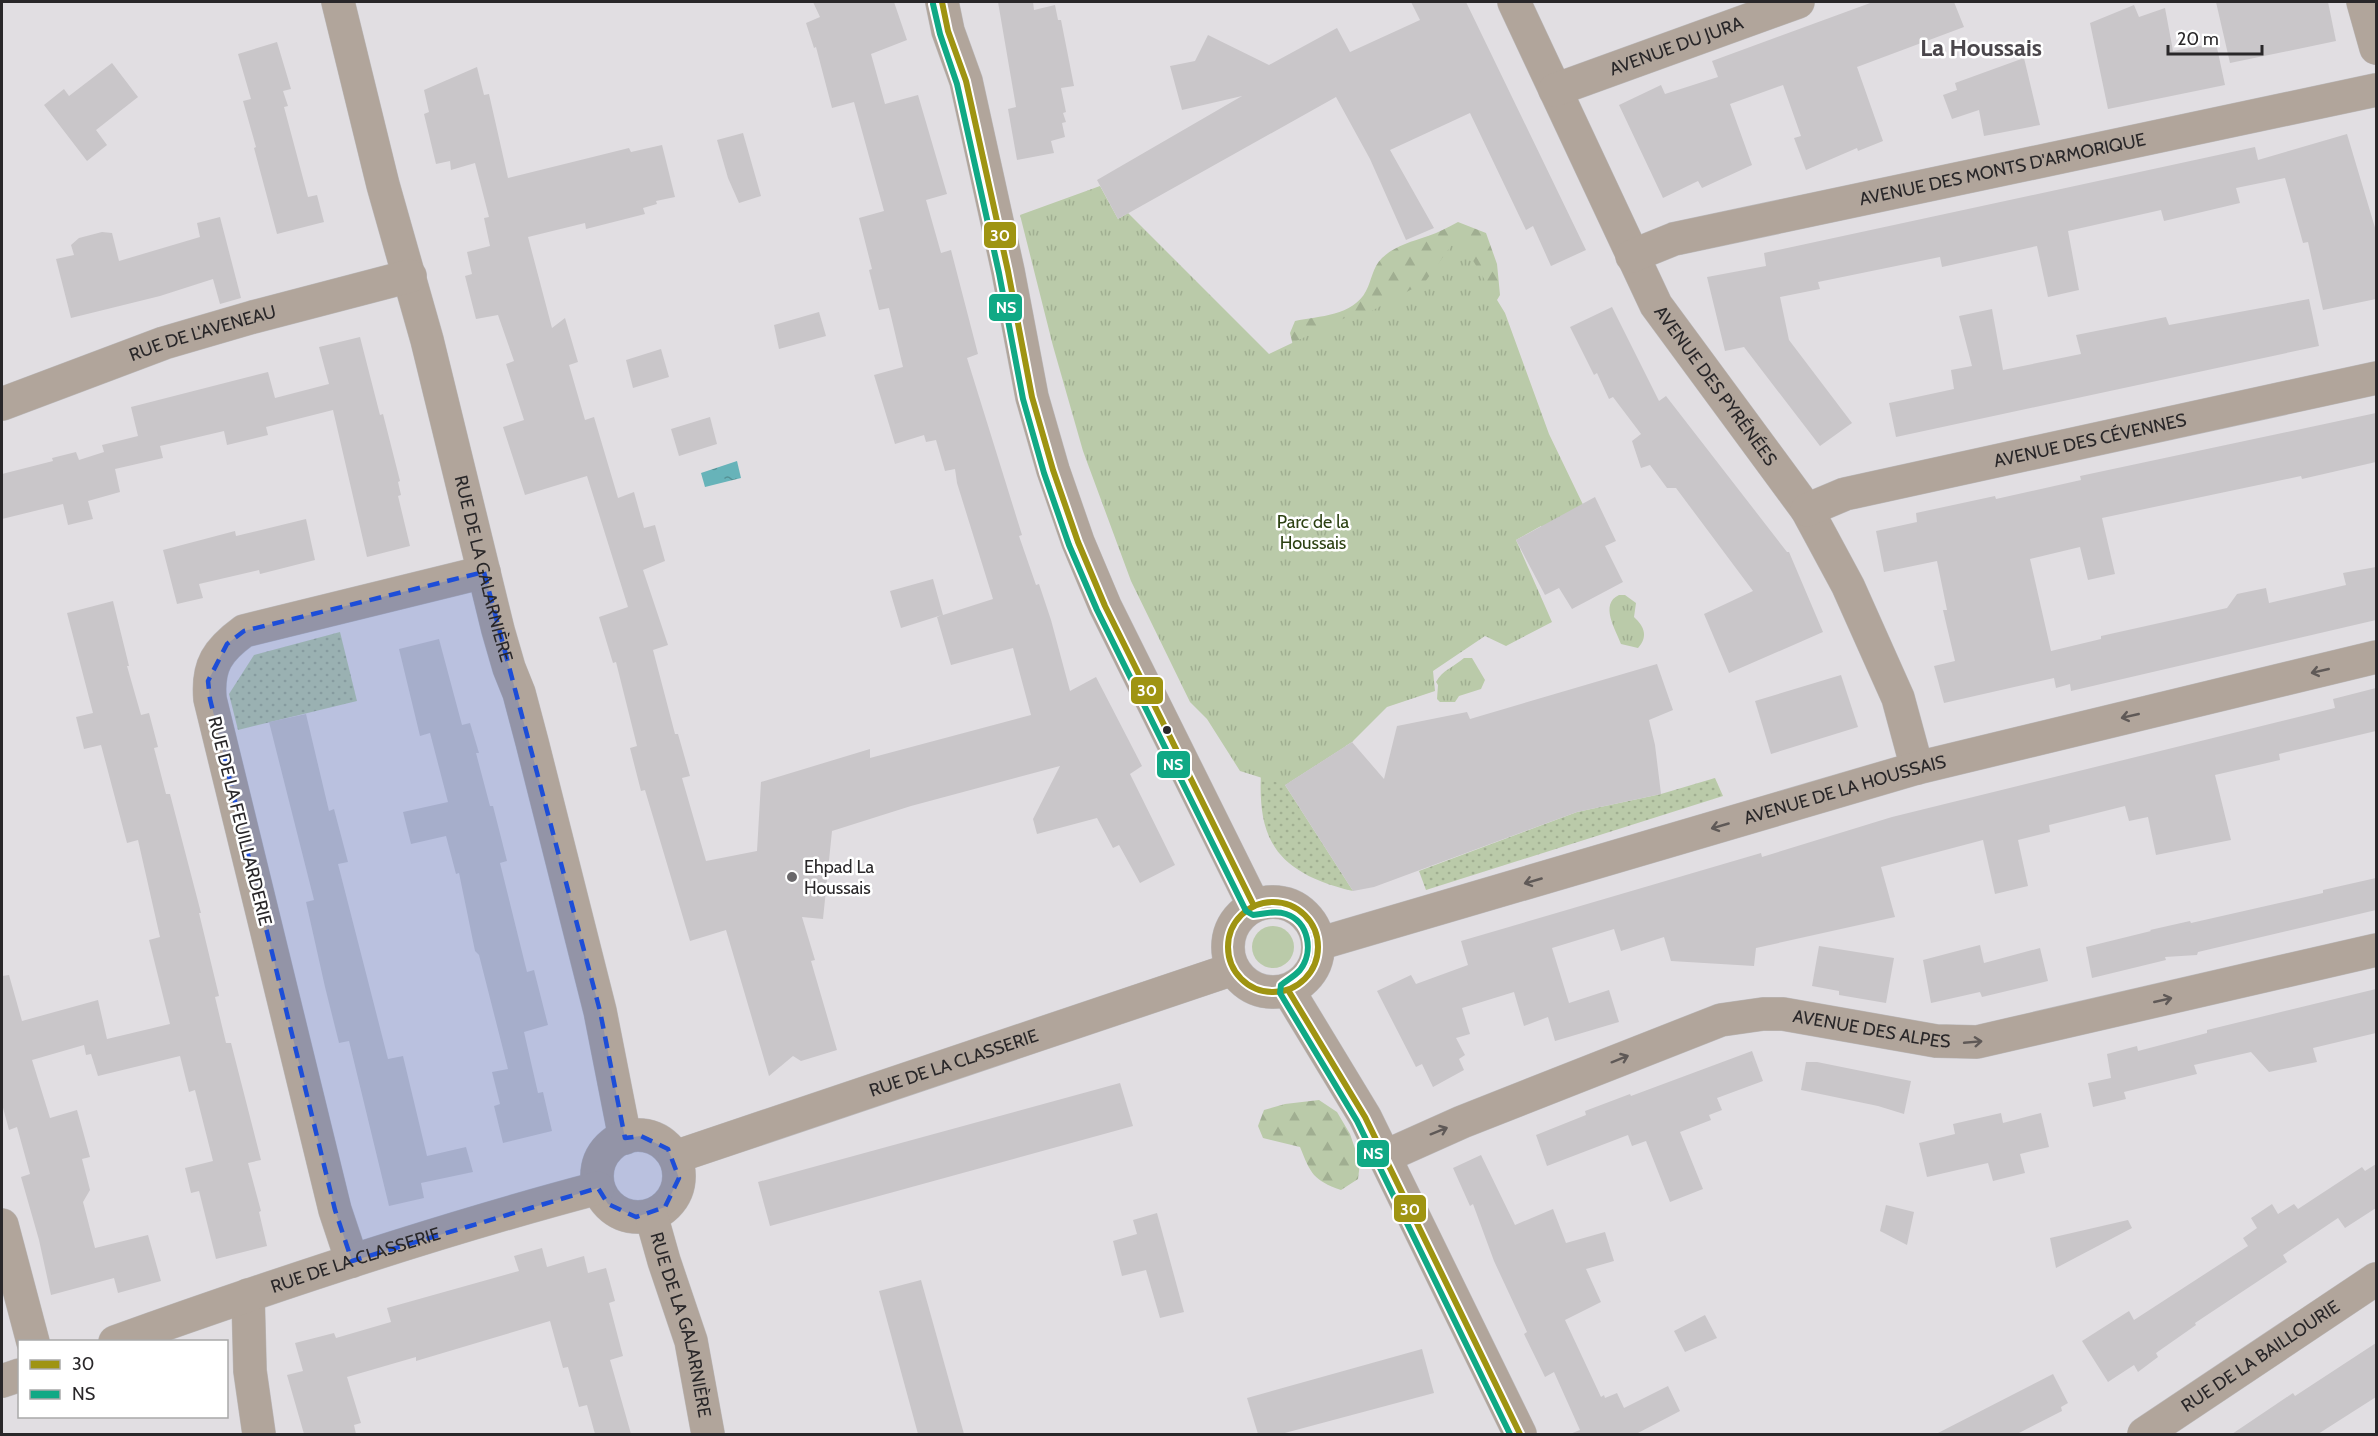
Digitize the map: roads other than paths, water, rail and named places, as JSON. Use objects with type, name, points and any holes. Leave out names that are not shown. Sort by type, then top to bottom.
[{"type":"street","name":"RUE DE LA GALARNIÈRE","points":[[338,2],[383,185],[428,340],[508,668],[519,693],[597,999],[625,1137]]},
{"type":"street","points":[[942,2],[948,31],[966,81],[1008,271],[1032,397],[1053,470],[1078,542],[1104,606],[1254,906]]},
{"type":"street","name":"AVENUE DES PYRÉNÉES","points":[[1514,2],[1656,305],[1807,510],[1848,586],[1898,698],[1917,768]]},
{"type":"street","name":"AVENUE DU JURA","points":[[1556,90],[1798,2]]},
{"type":"street","points":[[2363,2],[2376,48]]},
{"type":"street","name":"AVENUE DES MONTS D'ARMORIQUE","points":[[1632,256],[1674,239],[2376,90]]},
{"type":"street","name":"RUE DE L'AVENEAU","points":[[2,404],[164,343],[253,316],[410,276]]},
{"type":"street","name":"AVENUE DES CÉVENNES","points":[[1807,510],[1845,494],[2376,378]]},
{"type":"street","name":"RUE DE LA FEUILLARDERIE","points":[[352,1261],[335,1210],[210,699],[208,681],[216,657],[226,644],[244,631],[484,572]]},
{"type":"street","name":"AVENUE DE LA HOUSSAIS","points":[[1318,944],[1917,768],[2376,657]]},
{"type":"street","points":[[1273,902],[1292,906],[1307,918],[1313,925],[1318,944],[1316,961],[1303,982],[1288,990],[1270,992],[1253,988],[1238,977],[1228,954],[1228,937],[1235,922],[1254,906],[1273,902]]},
{"type":"street","name":"AVENUE DES ALPES","points":[[1386,1156],[1462,1122],[1721,1020],[1763,1014],[1783,1014],[1936,1041],[1977,1042],[2376,950]]},
{"type":"street","name":"RUE DE LA CLASSERIE","points":[[675,1157],[1233,969]]},
{"type":"street","points":[[1288,990],[1350,1090],[1386,1156],[1520,1434]]},
{"type":"street","points":[[640,1136],[656,1140],[675,1157],[679,1178],[675,1194],[665,1207],[651,1215],[636,1217],[620,1214],[608,1204],[598,1188],[597,1175],[601,1159],[611,1146],[625,1137],[640,1136]]},
{"type":"street","name":"RUE DE LA CLASSERIE","points":[[118,1340],[352,1261],[598,1188]]},
{"type":"street","name":"RUE DE LA GALARNIÈRE","points":[[651,1215],[691,1341],[708,1434]]},
{"type":"street","points":[[2,1226],[33,1340]]},
{"type":"street","name":"RUE DE LA BAILLOURIE","points":[[2144,1434],[2376,1279]]},
{"type":"street","points":[[248,1295],[250,1371],[259,1434]]},
{"type":"street","points":[[2,1381],[18,1376]]},
{"type":"water","points":[[737,461],[741,478],[705,487],[701,473]]},
{"type":"place","name":"Ehpad La Houssais","points":[[792,877]]},
{"type":"district","name":"La Houssais","points":[[1981,47]]},
{"type":"park label","name":"Parc de la Houssais","points":[[1313,532]]}]
